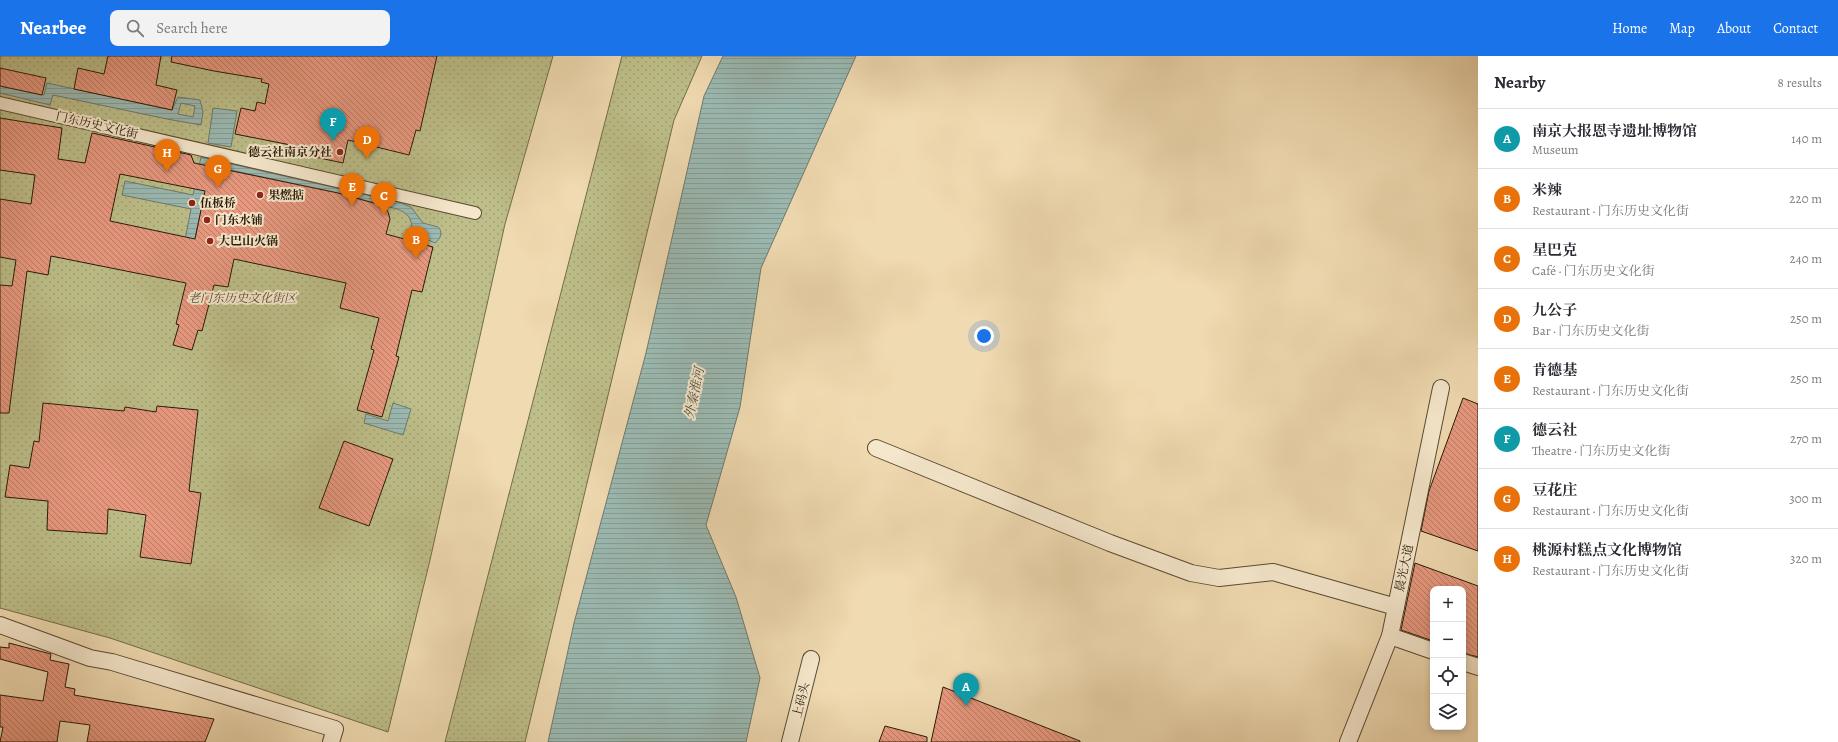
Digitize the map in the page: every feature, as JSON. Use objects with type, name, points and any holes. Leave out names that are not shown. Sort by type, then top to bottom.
[{"type":"street","name":"门东历史文化街","points":[[0,103],[476,212]]},
{"type":"street","name":"晨光大道","points":[[1348,742],[1390,636],[1441,388]]},
{"type":"street","points":[[876,448],[1110,543],[1191,573],[1219,578],[1273,572],[1396,607]]},
{"type":"street","points":[[0,625],[90,658],[112,662],[333,736]]},
{"type":"street","points":[[1390,636],[1430,650]]},
{"type":"street","name":"上码头","points":[[790,742],[811,658]]},
{"type":"street","points":[[1466,663],[1478,667]]},
{"type":"green space","name":"老门东历史文化街区","points":[[0,56],[553,56],[505,224],[430,560],[388,732],[110,638],[0,608]]},
{"type":"green space","points":[[622,56],[702,56],[674,120],[525,742],[445,742]]},
{"type":"water","name":"外秦淮河","points":[[723,56],[856,56],[761,268],[740,407],[706,525],[736,597],[760,678],[746,742],[548,742],[574,623],[646,353],[704,96]]},
{"type":"water","points":[[47,83],[172,110],[178,97],[200,100],[203,112],[201,125],[53,95],[50,105],[0,93],[0,86],[44,95]],"holes":[[[181,103],[195,106],[193,117],[178,114]]]},
{"type":"water","points":[[213,108],[237,111],[231,147],[208,143]]},
{"type":"water","points":[[201,157],[398,202],[411,207],[423,223],[438,227],[441,233],[440,237],[435,243],[426,239],[420,242],[416,240],[410,218],[397,209],[338,193],[211,166],[194,242],[185,240],[191,209],[122,195],[125,181],[193,195]]},
{"type":"water","points":[[393,403],[411,409],[403,435],[364,423],[366,414],[388,421]]},
{"type":"building","points":[[108,56],[161,56],[156,85],[177,90],[172,110],[74,89],[78,68],[104,74]]},
{"type":"building","points":[[172,56],[437,56],[420,131],[416,130],[409,155],[348,140],[343,163],[315,157],[316,150],[235,134],[241,108],[255,111],[257,102],[265,104],[269,84],[261,82],[262,79],[171,62]]},
{"type":"building","points":[[0,68],[46,78],[42,95],[0,86]]},
{"type":"building","points":[[0,118],[62,128],[58,159],[85,163],[92,133],[191,155],[194,163],[338,193],[384,206],[390,219],[386,234],[433,247],[422,292],[412,290],[396,356],[399,357],[382,417],[357,410],[374,350],[371,349],[379,318],[340,308],[346,283],[234,259],[228,287],[214,285],[202,331],[198,330],[192,350],[173,345],[179,325],[176,324],[186,283],[51,256],[48,275],[27,271],[9,413],[0,413],[0,285],[12,286],[16,260],[0,257],[0,199],[31,204],[35,175],[0,170]],"holes":[[[120,174],[205,191],[195,239],[110,221]]]},
{"type":"building","points":[[1463,398],[1478,404],[1478,551],[1421,531],[1429,491]]},
{"type":"building","points":[[43,403],[124,411],[125,407],[156,412],[157,406],[198,410],[189,491],[201,493],[191,564],[140,557],[146,515],[108,509],[107,534],[47,530],[48,501],[5,497],[10,465],[29,468],[34,441],[39,442]]},
{"type":"building","points":[[344,441],[393,459],[369,526],[319,508]]},
{"type":"building","points":[[1415,563],[1478,586],[1478,657],[1466,654],[1466,586],[1430,586],[1430,640],[1401,630]]},
{"type":"building","points":[[9,643],[51,654],[50,660],[69,664],[65,687],[75,689],[74,695],[214,719],[205,742],[87,742],[90,725],[60,721],[57,742],[0,742],[3,727],[0,727],[0,695],[43,701],[48,672],[0,659],[0,647],[9,648]]},
{"type":"building","points":[[943,687],[1080,741],[1080,742],[931,742]]},
{"type":"building","points":[[885,726],[927,737],[927,742],[879,742]]},
{"type":"place","name":"德云社","points":[[333,141]]},
{"type":"place","name":"德云社南京分社","points":[[340,152]]},
{"type":"place","name":"九公子","points":[[367,159]]},
{"type":"place","name":"桃源村糕点文化博物馆","points":[[167,172]]},
{"type":"place","name":"豆花庄","points":[[218,188]]},
{"type":"place","name":"果燃掂","points":[[260,195]]},
{"type":"place","name":"伍板桥","points":[[192,203]]},
{"type":"place","name":"肯德基","points":[[352,206]]},
{"type":"place","name":"星巴克","points":[[384,215]]},
{"type":"place","name":"门东水铺","points":[[207,220]]},
{"type":"place","name":"大巴山火锅","points":[[210,241]]},
{"type":"place","name":"米辣","points":[[416,259]]},
{"type":"place","name":"南京大报恩寺遗址博物馆","points":[[966,706]]}]
